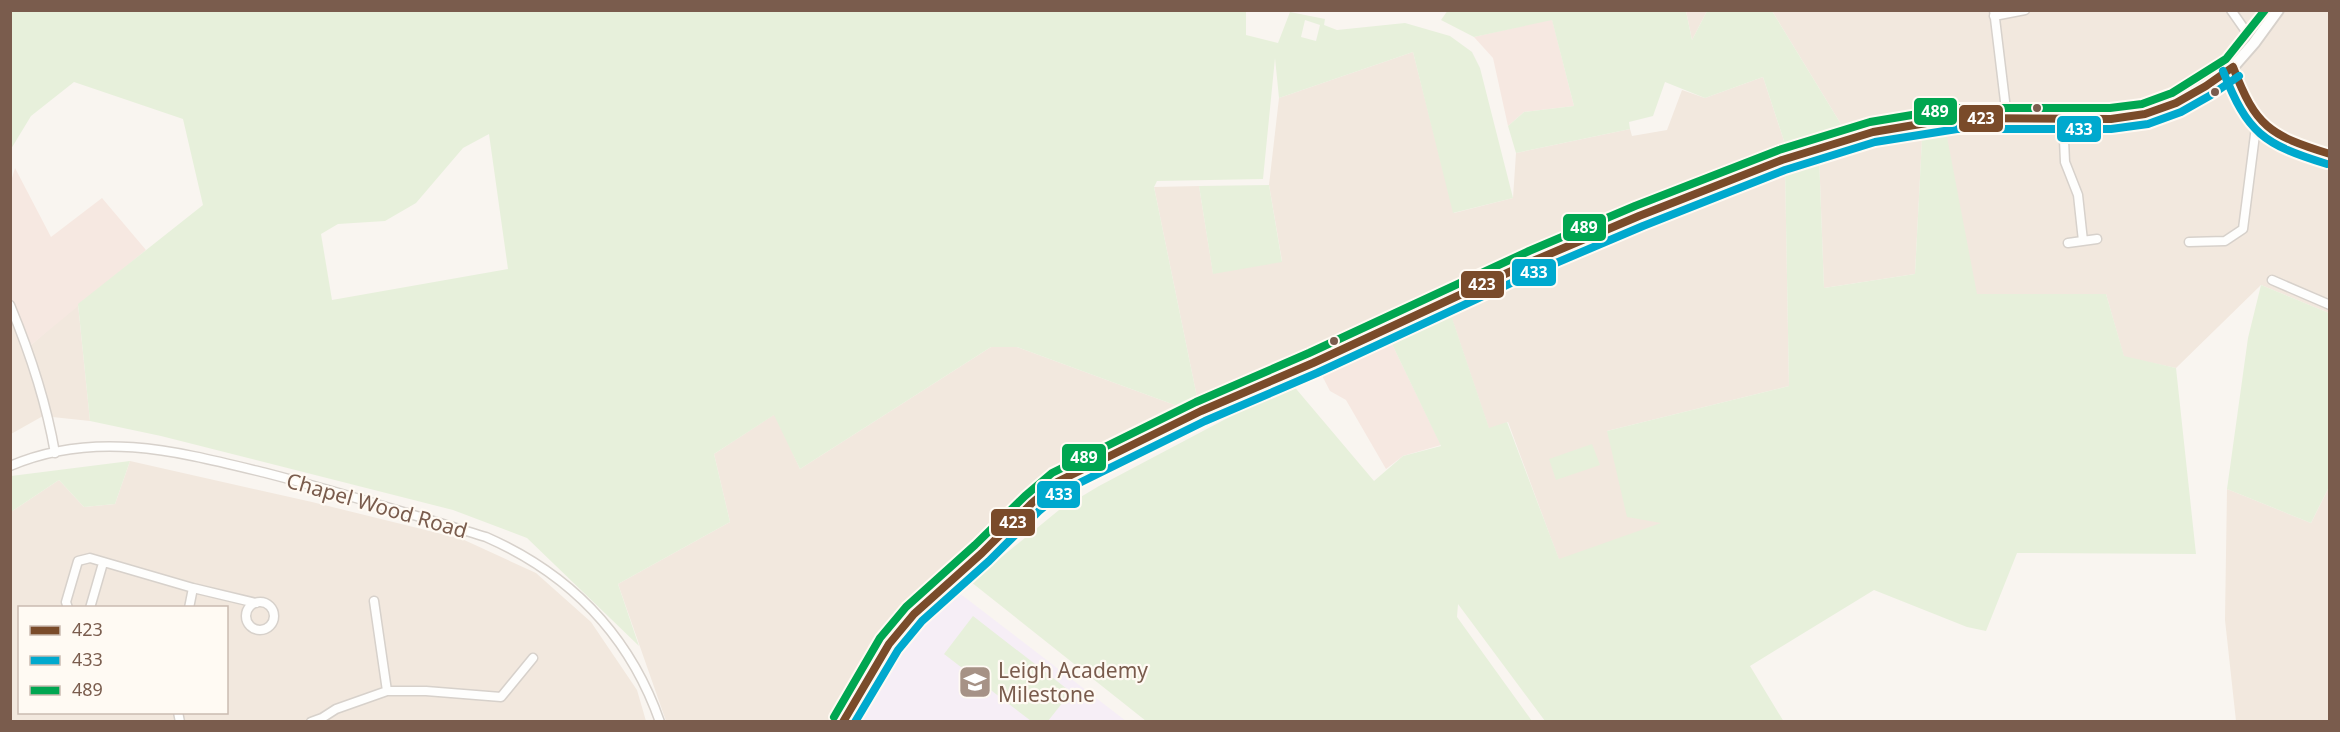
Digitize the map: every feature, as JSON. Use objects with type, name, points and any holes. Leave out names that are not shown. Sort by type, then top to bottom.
[{"type":"street","points":[[2007,118],[1994,13],[2025,10]]},
{"type":"street","points":[[2231,10],[2245,30]]},
{"type":"street","points":[[843,722],[889,644],[914,614],[982,553],[1032,503],[1058,482],[1201,411],[1313,363],[1533,261],[1639,216],[1772,164],[1873,132],[1956,118],[2111,119],[2145,114],[2176,103],[2233,67],[2278,10]]},
{"type":"street","points":[[2233,67],[2244,96],[2257,119],[2271,133],[2286,141],[2330,153]]},
{"type":"street","points":[[2062,118],[2065,162],[2078,195],[2083,241]]},
{"type":"street","points":[[2190,242],[2225,241],[2242,229],[2257,119]]},
{"type":"street","points":[[2068,243],[2097,239]]},
{"type":"street","points":[[2272,280],[2330,304]]},
{"type":"street","points":[[10,305],[42,392],[55,453]]},
{"type":"street","name":"Chapel Wood Road","points":[[10,466],[55,453],[106,446],[163,449],[298,481],[486,537],[506,545],[547,570],[599,617],[633,660],[660,722]]},
{"type":"street","points":[[67,606],[66,602],[78,561],[90,558],[193,588],[256,603]]},
{"type":"street","points":[[91,606],[103,563]]},
{"type":"street","points":[[189,606],[193,588]]},
{"type":"street","points":[[374,601],[387,691]]},
{"type":"street","points":[[311,722],[323,720],[336,710],[387,691],[426,691],[501,697],[533,658]]},
{"type":"shaded area","points":[[1686,11],[1707,11],[1692,40]]},
{"type":"shaded area","points":[[1772,11],[2329,11],[2329,313],[2261,285],[2176,368],[2124,357],[2106,294],[1976,294],[1946,137],[1922,139],[1915,274],[1824,288],[1819,155],[1847,134]]},
{"type":"shaded area","points":[[1552,19],[1574,106],[1524,112],[1508,126],[1493,58],[1474,37]]},
{"type":"shaded area","points":[[1413,52],[1454,213],[1513,198],[1516,153],[1630,129],[1632,136],[1667,130],[1682,90],[1705,98],[1763,77],[1788,153],[1785,167],[1789,386],[1607,431],[1663,523],[1559,560],[1508,422],[1489,429],[1445,298],[1271,379],[1199,407],[1154,187],[1199,186],[1213,273],[1282,261],[1269,185],[1279,98]]},
{"type":"shaded area","points":[[15,168],[51,237],[102,198],[146,250],[31,345],[11,299],[10,185]]},
{"type":"shaded area","points":[[78,304],[90,421],[43,416],[11,434],[10,317],[21,343],[31,345]]},
{"type":"shaded area","points":[[1391,342],[1441,445],[1403,456],[1386,469],[1346,400],[1330,391],[1318,368]]},
{"type":"shaded area","points":[[991,347],[1017,347],[1191,411],[1035,489],[899,620],[840,721],[666,721],[618,584],[730,522],[714,454],[775,414],[800,469]]},
{"type":"shaded area","points":[[130,461],[462,539],[536,573],[591,622],[637,690],[646,721],[11,722],[11,512],[59,480],[84,507],[115,504]]},
{"type":"shaded area","points":[[2329,487],[2329,721],[2236,721],[2225,620],[2227,489],[2311,523]]},
{"type":"shaded area","name":"Leigh Academy Milestone","points":[[954,589],[1126,721],[854,722],[898,643],[928,611]]},
{"type":"green space","points":[[1246,10],[1246,35],[1278,43],[1290,12],[1325,19],[1324,25],[1337,30],[1405,23],[1450,36],[1472,52],[1480,68],[1513,198],[1453,213],[1413,52],[1279,98],[1275,58],[1263,179],[1157,181],[1154,187],[1199,407],[1191,411],[1017,347],[991,347],[800,469],[774,415],[714,454],[730,522],[618,584],[639,646],[527,538],[453,510],[161,436],[90,421],[78,304],[203,205],[183,119],[74,82],[31,116],[11,149],[11,11]],"holes":[[[1305,20],[1320,25],[1316,41],[1301,37]],[[489,134],[508,269],[332,300],[321,234],[338,224],[385,221],[416,203],[463,148]]]},
{"type":"green space","points":[[1448,10],[1686,11],[1692,40],[1707,11],[1772,11],[1847,134],[1788,153],[1763,77],[1705,98],[1665,82],[1653,116],[1629,122],[1630,129],[1516,153],[1508,126],[1524,112],[1574,106],[1552,20],[1474,37],[1441,20]]},
{"type":"green space","points":[[1947,137],[1977,294],[2106,294],[2124,356],[2176,368],[2196,554],[2017,553],[1986,631],[1967,627],[1874,590],[1750,666],[1784,722],[1545,721],[1458,604],[1457,617],[1532,721],[1146,721],[971,582],[1059,510],[1099,486],[1292,384],[1374,481],[1403,456],[1441,446],[1391,342],[1450,312],[1489,428],[1507,422],[1559,559],[1661,523],[1627,517],[1607,431],[1789,386],[1785,167],[1819,155],[1824,288],[1915,274],[1922,138]]},
{"type":"green space","points":[[1269,185],[1282,262],[1213,274],[1199,186]]},
{"type":"green space","points":[[2261,285],[2329,313],[2329,487],[2311,523],[2227,489],[2248,338]]},
{"type":"green space","points":[[1592,444],[1600,465],[1556,480],[1549,459]]},
{"type":"green space","points":[[130,461],[115,504],[84,507],[59,480],[11,512],[11,476]]},
{"type":"green space","points":[[973,616],[1071,692],[1048,721],[1031,721],[944,654]]},
{"type":"transit line","name":"489","points":[[834,717],[880,638],[906,607],[1052,473],[1196,402],[1309,353],[1529,251],[1635,206],[1779,150],[1870,122],[1954,108],[2110,108],[2142,104],[2172,93],[2226,59],[2265,10]]},
{"type":"transit line","name":"423","points":[[2233,67],[2249,103],[2267,126],[2292,141],[2330,154]]},
{"type":"transit line","name":"423","points":[[843,722],[889,644],[914,614],[982,553],[1032,503],[1057,482],[1201,411],[1313,363],[1533,261],[1639,216],[1782,160],[1873,132],[1956,118],[2111,119],[2145,114],[2176,103],[2233,67]]},
{"type":"transit line","name":"433","points":[[2223,71],[2241,109],[2260,134],[2287,150],[2327,164]]},
{"type":"transit line","name":"433","points":[[855,722],[898,650],[922,621],[989,561],[1039,511],[1063,491],[1205,421],[1317,373],[1537,271],[1785,170],[1875,142],[1957,129],[2111,129],[2148,124],[2181,112],[2239,76]]},
{"type":"place","name":"Leigh Academy Milestone","points":[[975,682]]}]
